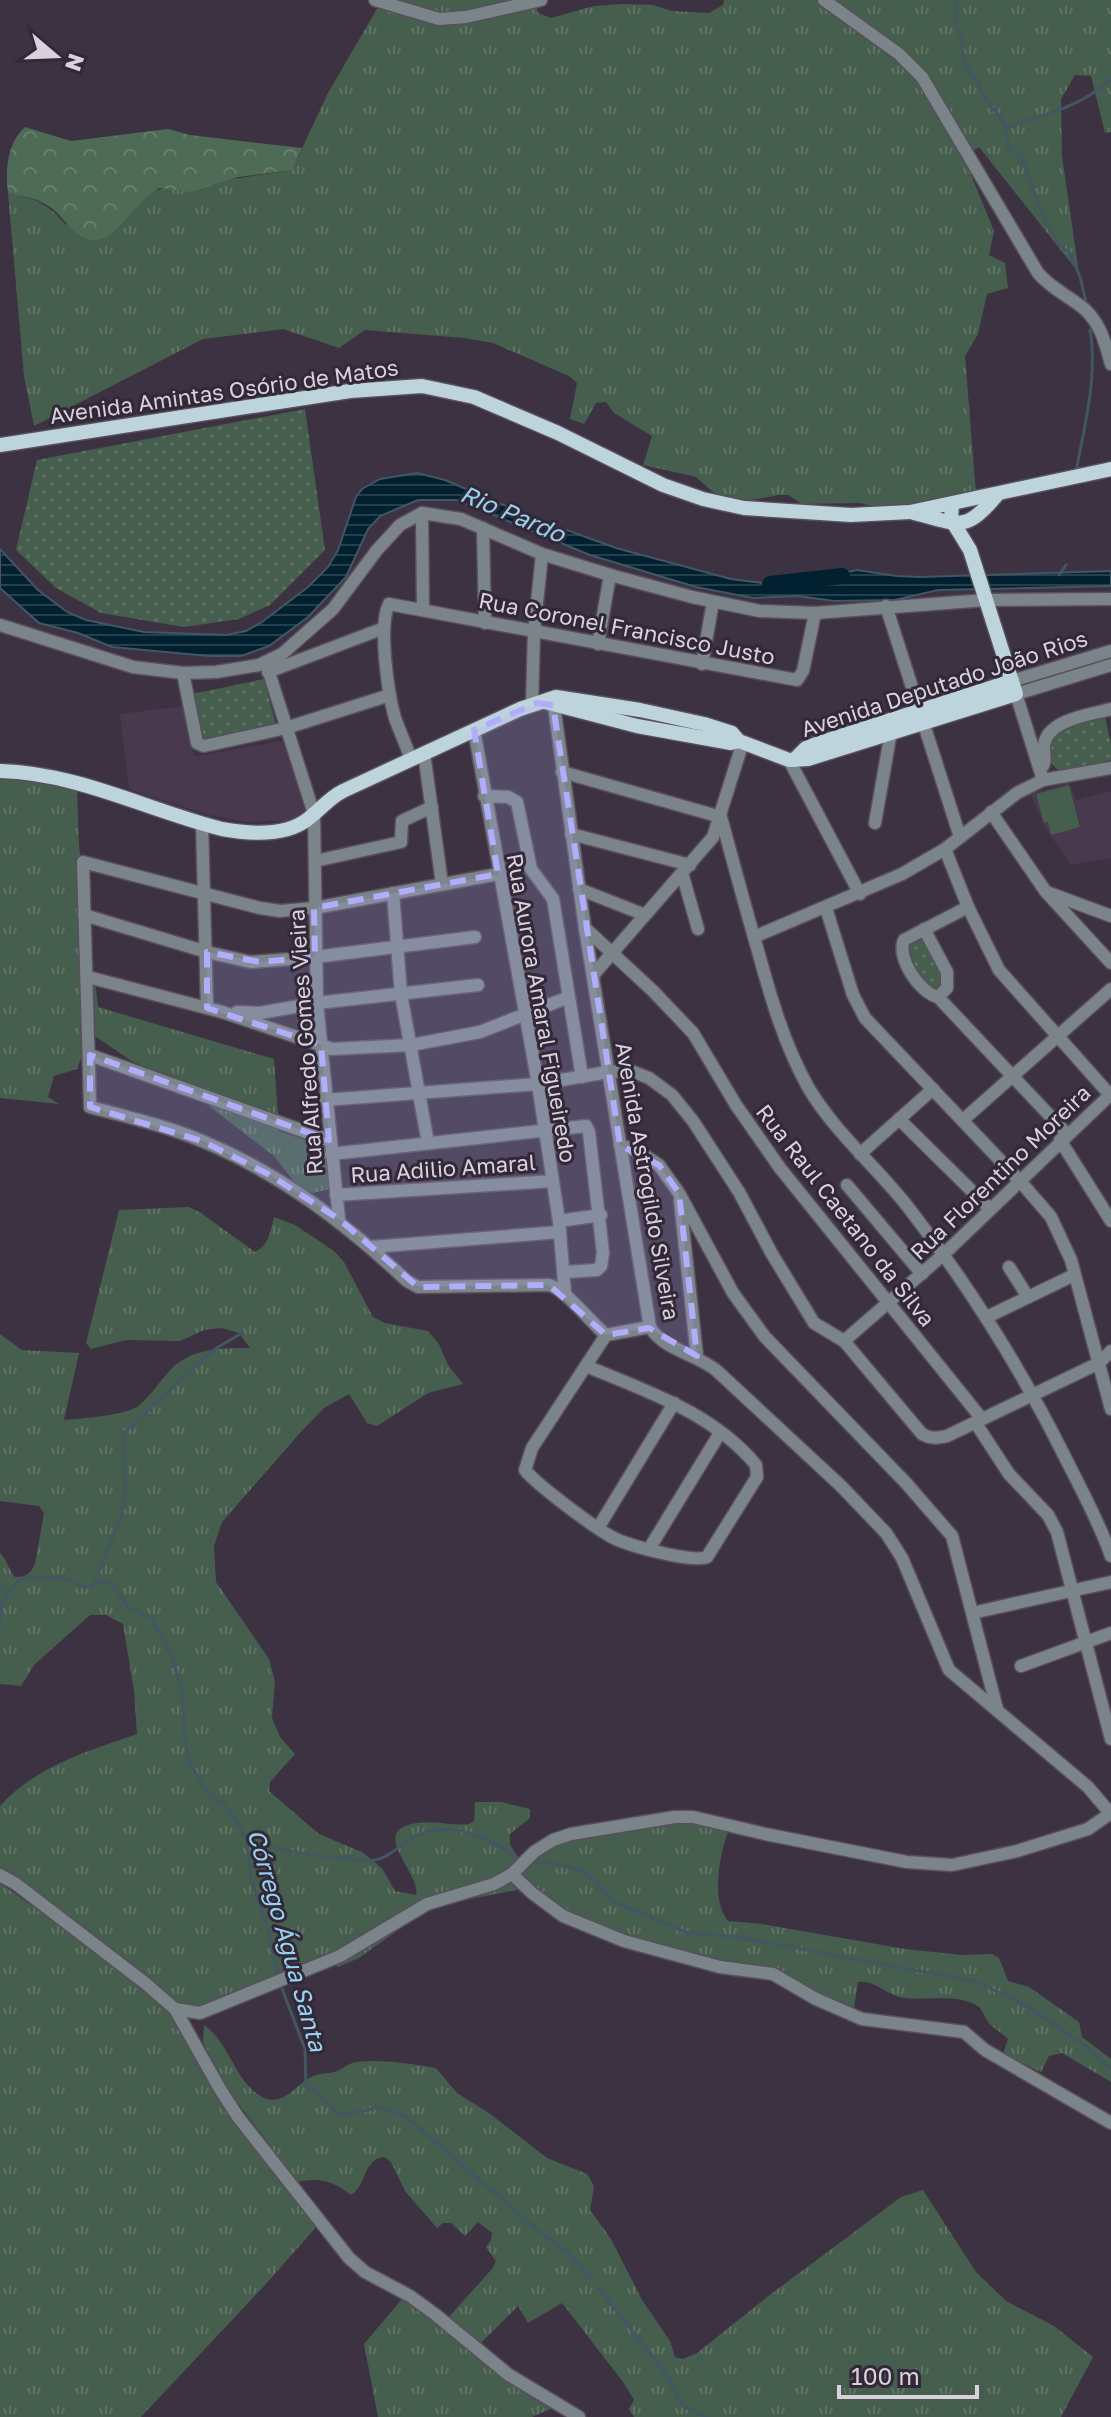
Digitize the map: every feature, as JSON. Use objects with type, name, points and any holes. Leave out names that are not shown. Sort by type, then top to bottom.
[{"type":"main road","name":"Avenida Amintas Osório de Matos","points":[[0,445],[350,391],[422,386],[457,391],[482,400],[558,433],[652,481],[712,502],[744,508],[851,515],[910,512]]},
{"type":"main road","points":[[910,512],[1111,469]]},
{"type":"main road","points":[[910,512],[953,524],[973,521],[997,495]]},
{"type":"main road","points":[[959,503],[972,510],[970,552]]},
{"type":"main road","points":[[959,503],[953,524],[970,552],[1014,688]]},
{"type":"main road","name":"Avenida Deputado João Rios","points":[[791,760],[806,748],[1014,688]]},
{"type":"main road","points":[[0,771],[40,775],[86,785],[202,824],[243,832],[270,832],[294,828],[336,794],[474,730],[546,702],[640,710],[692,721],[732,733],[741,741],[791,760]]},
{"type":"main road","name":"Avenida Deputado João Rios","points":[[791,760],[808,759],[891,732],[920,717]]},
{"type":"street","points":[[375,0],[427,16],[451,19],[541,0]]},
{"type":"street","points":[[824,0],[865,27],[922,77],[1038,273],[1052,289],[1077,303],[1094,318],[1111,364]]},
{"type":"street","points":[[422,513],[423,609]]},
{"type":"street","points":[[267,667],[333,609],[400,525],[422,513],[447,516],[542,554],[610,575],[760,611],[815,613],[985,595],[1111,599]]},
{"type":"street","points":[[483,528],[485,623]]},
{"type":"street","name":"Avenida Astrogildo Silveira","points":[[542,554],[534,632],[562,772],[650,1327],[657,1338],[697,1356],[716,1370],[841,1486],[886,1533],[902,1558],[946,1667],[1088,1787],[1111,1813]]},
{"type":"street","points":[[598,644],[610,575]]},
{"type":"street","points":[[702,664],[713,602]]},
{"type":"street","name":"Rua Coronel Francisco Justo","points":[[384,628],[386,612],[391,604],[702,664],[799,679],[815,613]]},
{"type":"street","points":[[886,606],[960,837]]},
{"type":"street","points":[[0,625],[118,664],[183,673],[267,667],[384,628],[390,695],[395,716],[418,756],[432,807],[442,884]]},
{"type":"street","name":"Avenida Deputado João Rios","points":[[1014,688],[1111,651]]},
{"type":"street","name":"Avenida Deputado João Rios","points":[[1014,688],[1111,665]]},
{"type":"street","name":"Rua Alfredo Gomes Vieira","points":[[267,667],[314,814],[317,1003],[339,1219]]},
{"type":"street","points":[[183,673],[198,745],[204,746],[286,728],[390,695]]},
{"type":"street","points":[[1014,688],[1042,775]]},
{"type":"street","points":[[1042,775],[1045,740],[1055,726],[1111,709]]},
{"type":"street","name":"Rua Aurora Amaral Figueiredo","points":[[474,730],[538,1084],[560,1227],[565,1294]]},
{"type":"street","points":[[875,823],[891,732]]},
{"type":"street","points":[[593,975],[713,837],[741,741]]},
{"type":"street","points":[[791,760],[860,894]]},
{"type":"street","points":[[754,937],[902,874],[945,849],[1042,775],[1111,768]]},
{"type":"street","points":[[562,772],[721,817]]},
{"type":"street","points":[[484,796],[508,797],[518,804],[531,869],[553,899],[582,1077]]},
{"type":"street","points":[[315,861],[401,842],[402,821],[432,807]]},
{"type":"street","points":[[991,812],[1046,892],[1111,963]]},
{"type":"street","points":[[721,817],[778,1021],[799,1069],[824,1111],[904,1203],[987,1317],[1032,1393],[1096,1518],[1111,1556]]},
{"type":"street","points":[[202,824],[207,1008]]},
{"type":"street","points":[[571,834],[686,869]]},
{"type":"street","points":[[945,849],[968,907],[999,970],[1111,1095]]},
{"type":"street","points":[[498,874],[314,908],[280,911],[83,862],[90,1107],[169,1128],[202,1141],[279,1181],[339,1219],[418,1287],[540,1284],[557,1288],[606,1335]]},
{"type":"street","points":[[686,869],[698,929]]},
{"type":"street","points":[[579,889],[645,915]]},
{"type":"street","points":[[1046,892],[1111,916]]},
{"type":"street","points":[[393,893],[401,994],[428,1143]]},
{"type":"street","points":[[968,907],[904,940],[901,950],[926,992],[938,997],[1064,1137],[1111,1221]]},
{"type":"street","points":[[826,908],[861,1012],[1051,1217],[1074,1275],[1111,1409]]},
{"type":"street","points":[[84,915],[207,952],[260,962],[475,937]]},
{"type":"street","name":"Rua Raul Caetano da Silva","points":[[585,928],[693,1033],[736,1105],[780,1168],[979,1421],[1009,1474],[1053,1523],[1111,1739]]},
{"type":"street","points":[[924,929],[948,977],[947,988],[938,997]]},
{"type":"street","points":[[88,977],[222,1012],[337,1049],[411,1045],[480,1032],[569,997]]},
{"type":"street","points":[[222,1012],[260,1013],[317,1003],[478,985]]},
{"type":"street","points":[[963,1120],[1111,989]]},
{"type":"street","points":[[90,1055],[330,1147],[428,1143],[580,1125],[588,1128],[601,1215],[601,1266],[597,1270],[565,1272]]},
{"type":"street","points":[[325,1100],[538,1084],[625,1071],[637,1073],[659,1084],[693,1121],[739,1192],[814,1323],[844,1341],[922,1434],[935,1438],[979,1421],[1099,1363],[1111,1351]]},
{"type":"street","points":[[860,1154],[933,1089]]},
{"type":"street","name":"Rua Florentino Moreira","points":[[844,1341],[944,1254],[1111,1095]]},
{"type":"street","points":[[899,1119],[990,1209]]},
{"type":"street","points":[[620,1145],[638,1151],[659,1165],[679,1193],[724,1279],[765,1337],[906,1483],[952,1536],[997,1709]]},
{"type":"street","name":"Rua Adilio Amaral","points":[[336,1195],[553,1181]]},
{"type":"street","points":[[847,1185],[922,1274]]},
{"type":"street","points":[[679,1193],[697,1356]]},
{"type":"street","points":[[371,1247],[560,1227],[601,1215]]},
{"type":"street","points":[[1009,1267],[1028,1297]]},
{"type":"street","points":[[987,1317],[1074,1275]]},
{"type":"street","points":[[586,1366],[674,1403],[720,1433],[752,1460],[757,1477],[707,1557],[691,1559],[625,1544],[598,1528],[528,1474],[525,1466],[532,1448],[606,1335],[650,1327]]},
{"type":"street","points":[[598,1528],[674,1403]]},
{"type":"street","points":[[649,1549],[720,1433]]},
{"type":"street","points":[[972,1613],[1111,1582]]},
{"type":"street","points":[[1021,1666],[1111,1633]]},
{"type":"street","points":[[175,2009],[197,2014],[351,1951],[427,1904],[486,1887],[512,1874],[534,1852],[571,1834],[675,1817],[702,1818],[765,1834],[938,1866],[979,1861],[1054,1840],[1088,1829],[1111,1813]]},
{"type":"street","points":[[512,1874],[563,1916],[624,1941],[720,1967],[773,1974],[816,1999],[862,2019],[964,2032],[985,2050],[1111,2123]]},
{"type":"street","points":[[0,1875],[52,1911],[175,2009],[238,2117],[312,2207],[349,2258],[365,2272],[410,2296],[436,2315],[509,2375],[579,2417]]},
{"type":"street","points":[[197,2044],[198,2025],[210,2009]]},
{"type":"highlighted area","points":[[537,703],[553,705],[620,1145],[659,1165],[679,1193],[697,1356],[649,1328],[606,1335],[549,1285],[418,1287],[339,1219],[268,1174],[202,1141],[90,1107],[90,1055],[329,1140],[321,1045],[207,1008],[207,952],[260,962],[315,957],[314,908],[498,874],[474,730]]},
{"type":"shaded area","points":[[184,706],[194,757],[279,741],[284,743],[306,815],[293,820],[248,822],[209,815],[129,789],[120,714]]},
{"type":"shaded area","points":[[1069,783],[1076,800],[1111,791],[1111,858],[1071,865],[1044,826],[1031,794]]},
{"type":"green space","points":[[382,0],[537,0],[538,13],[551,18],[594,6],[623,4],[709,13],[723,5],[724,0],[1111,0],[1111,132],[1105,133],[1091,76],[1075,75],[1061,99],[1062,156],[1079,273],[979,147],[970,153],[967,165],[994,231],[989,255],[1005,263],[1008,288],[987,294],[978,334],[965,356],[976,494],[886,510],[861,503],[802,504],[788,495],[752,500],[726,498],[713,492],[696,477],[643,465],[652,436],[614,413],[606,402],[596,403],[584,424],[570,419],[577,383],[569,376],[493,343],[365,330],[339,348],[283,329],[203,339],[34,426],[24,376],[8,193],[40,202],[65,224],[114,231],[140,202],[155,191],[292,170],[328,93]]},
{"type":"green space","points":[[25,127],[71,141],[168,129],[190,135],[302,148],[292,170],[238,177],[190,192],[159,188],[114,231],[96,240],[81,236],[44,203],[8,193],[11,149]]},
{"type":"green space","points":[[305,409],[325,550],[270,605],[239,619],[184,627],[101,613],[56,588],[16,550],[37,460]]},
{"type":"green space","points":[[264,679],[276,725],[201,743],[192,694]]},
{"type":"green space","points":[[1105,717],[1111,760],[1066,773],[1057,769],[1050,758],[1047,743],[1060,729]]},
{"type":"green space","points":[[0,779],[77,789],[79,845],[98,1007],[274,1059],[279,1131],[328,1148],[334,1188],[313,1193],[299,1188],[274,1156],[210,1107],[205,1091],[130,1060],[95,1036],[87,1042],[77,1069],[54,1076],[48,1097],[59,1104],[0,1098]]},
{"type":"green space","points":[[1069,785],[1080,827],[1051,835],[1048,822],[1044,823],[1036,794]]},
{"type":"green space","points":[[922,939],[928,943],[945,979],[934,990],[907,955],[906,947]]},
{"type":"green space","points":[[189,1207],[255,1252],[266,1242],[274,1217],[295,1225],[334,1251],[344,1262],[373,1317],[385,1323],[428,1331],[463,1384],[428,1393],[377,1426],[367,1423],[349,1394],[324,1408],[222,1522],[214,1546],[216,1582],[269,1659],[275,1681],[272,1718],[280,1737],[295,1754],[270,1782],[269,1791],[319,1834],[362,1852],[376,1863],[395,1891],[416,1895],[416,1886],[396,1843],[396,1834],[403,1827],[417,1823],[469,1824],[474,1821],[475,1802],[501,1802],[530,1809],[530,1818],[510,1834],[510,1845],[522,1863],[547,1843],[678,1818],[729,1829],[718,1876],[719,1901],[728,1921],[905,1949],[962,1955],[992,1954],[999,1958],[1008,1981],[1029,1987],[1079,2022],[1082,2037],[1111,2059],[1111,2082],[1062,2053],[1049,2056],[1041,2072],[1003,2054],[1008,2039],[989,2023],[979,2007],[962,2000],[905,1998],[870,1983],[858,1982],[852,2021],[767,1972],[620,1939],[560,1912],[527,1888],[455,1902],[419,1915],[359,1958],[338,1967],[329,1958],[212,2004],[187,2010],[0,1868],[0,1806],[14,1792],[64,1761],[137,1734],[134,1691],[123,1624],[106,1615],[90,1615],[34,1665],[21,1686],[0,1684],[0,1553],[15,1577],[29,1573],[35,1564],[44,1513],[39,1506],[0,1501],[0,1334],[22,1350],[79,1353],[64,1420],[130,1410],[141,1404],[183,1359],[215,1349],[250,1348],[239,1333],[222,1328],[204,1330],[180,1341],[126,1340],[91,1349],[86,1343],[119,1210]]},
{"type":"green space","points":[[0,1883],[130,1976],[173,2015],[240,2130],[318,2225],[141,2417],[0,2417]]},
{"type":"green space","points":[[204,2025],[219,2041],[248,2086],[266,2098],[282,2098],[309,2078],[356,2062],[436,2068],[457,2093],[489,2113],[547,2158],[587,2174],[594,2186],[590,2210],[611,2239],[642,2300],[670,2341],[675,2357],[683,2359],[697,2353],[901,2197],[923,2190],[976,2272],[1006,2301],[1054,2326],[1093,2357],[1061,2417],[634,2417],[629,2409],[634,2400],[623,2382],[562,2303],[528,2323],[518,2306],[479,2345],[447,2319],[492,2269],[496,2261],[486,2247],[492,2233],[478,2222],[465,2236],[451,2223],[443,2223],[437,2228],[405,2191],[391,2162],[384,2157],[372,2162],[351,2195],[326,2181],[297,2182],[226,2087],[203,2042]]},
{"type":"green space","points":[[402,2299],[415,2305],[555,2407],[532,2417],[378,2417],[364,2344]]},
{"type":"water","points":[[417,473],[445,480],[539,520],[616,548],[731,579],[771,584],[857,570],[920,577],[1111,571],[1111,586],[938,590],[895,600],[834,601],[798,596],[753,598],[696,587],[590,555],[457,500],[418,500],[380,516],[368,529],[346,577],[308,617],[269,646],[241,656],[112,647],[78,633],[39,623],[0,588],[0,549],[38,590],[67,612],[86,620],[144,632],[226,635],[246,631],[308,587],[328,567],[362,489],[380,479]]},
{"type":"waterway","points":[[956,0],[956,26],[962,41],[964,64],[1005,124],[1009,147],[1022,160],[1046,223],[1061,247],[1070,253],[1087,306]]},
{"type":"waterway","points":[[1007,127],[1076,103],[1111,79]]},
{"type":"waterway","points":[[1077,467],[1092,381],[1090,330]]},
{"type":"waterway","points":[[1059,575],[1066,565]]},
{"type":"waterway","name":"Rio Pardo","points":[[770,584],[842,576]]},
{"type":"waterway","points":[[96,1581],[124,1505],[125,1432],[215,1349],[242,1333]]},
{"type":"waterway","name":"Córrego Água Santa","points":[[0,1624],[2,1604],[11,1589],[28,1577],[66,1579],[85,1588],[105,1581],[114,1587],[128,1607],[151,1618],[171,1654],[182,1689],[189,1760],[202,1785],[229,1810],[247,1840],[251,1878],[268,1930],[278,1975]]},
{"type":"waterway","points":[[0,1586],[8,1594]]},
{"type":"waterway","points":[[247,1840],[295,1852],[371,1861],[385,1857],[426,1832],[454,1830],[482,1837],[520,1860]]},
{"type":"waterway","points":[[534,1862],[583,1871],[612,1901],[688,1933],[743,1938],[977,1982],[1027,2006],[1085,2046],[1111,2069]]},
{"type":"waterway","name":"Córrego Água Santa","points":[[281,1986],[305,2049],[306,2088],[318,2092],[335,2111],[343,2115],[381,2107],[405,2116],[564,2249],[592,2278]]},
{"type":"waterway","name":"Córrego Água Santa","points":[[599,2288],[668,2377],[682,2406],[707,2417]]}]
